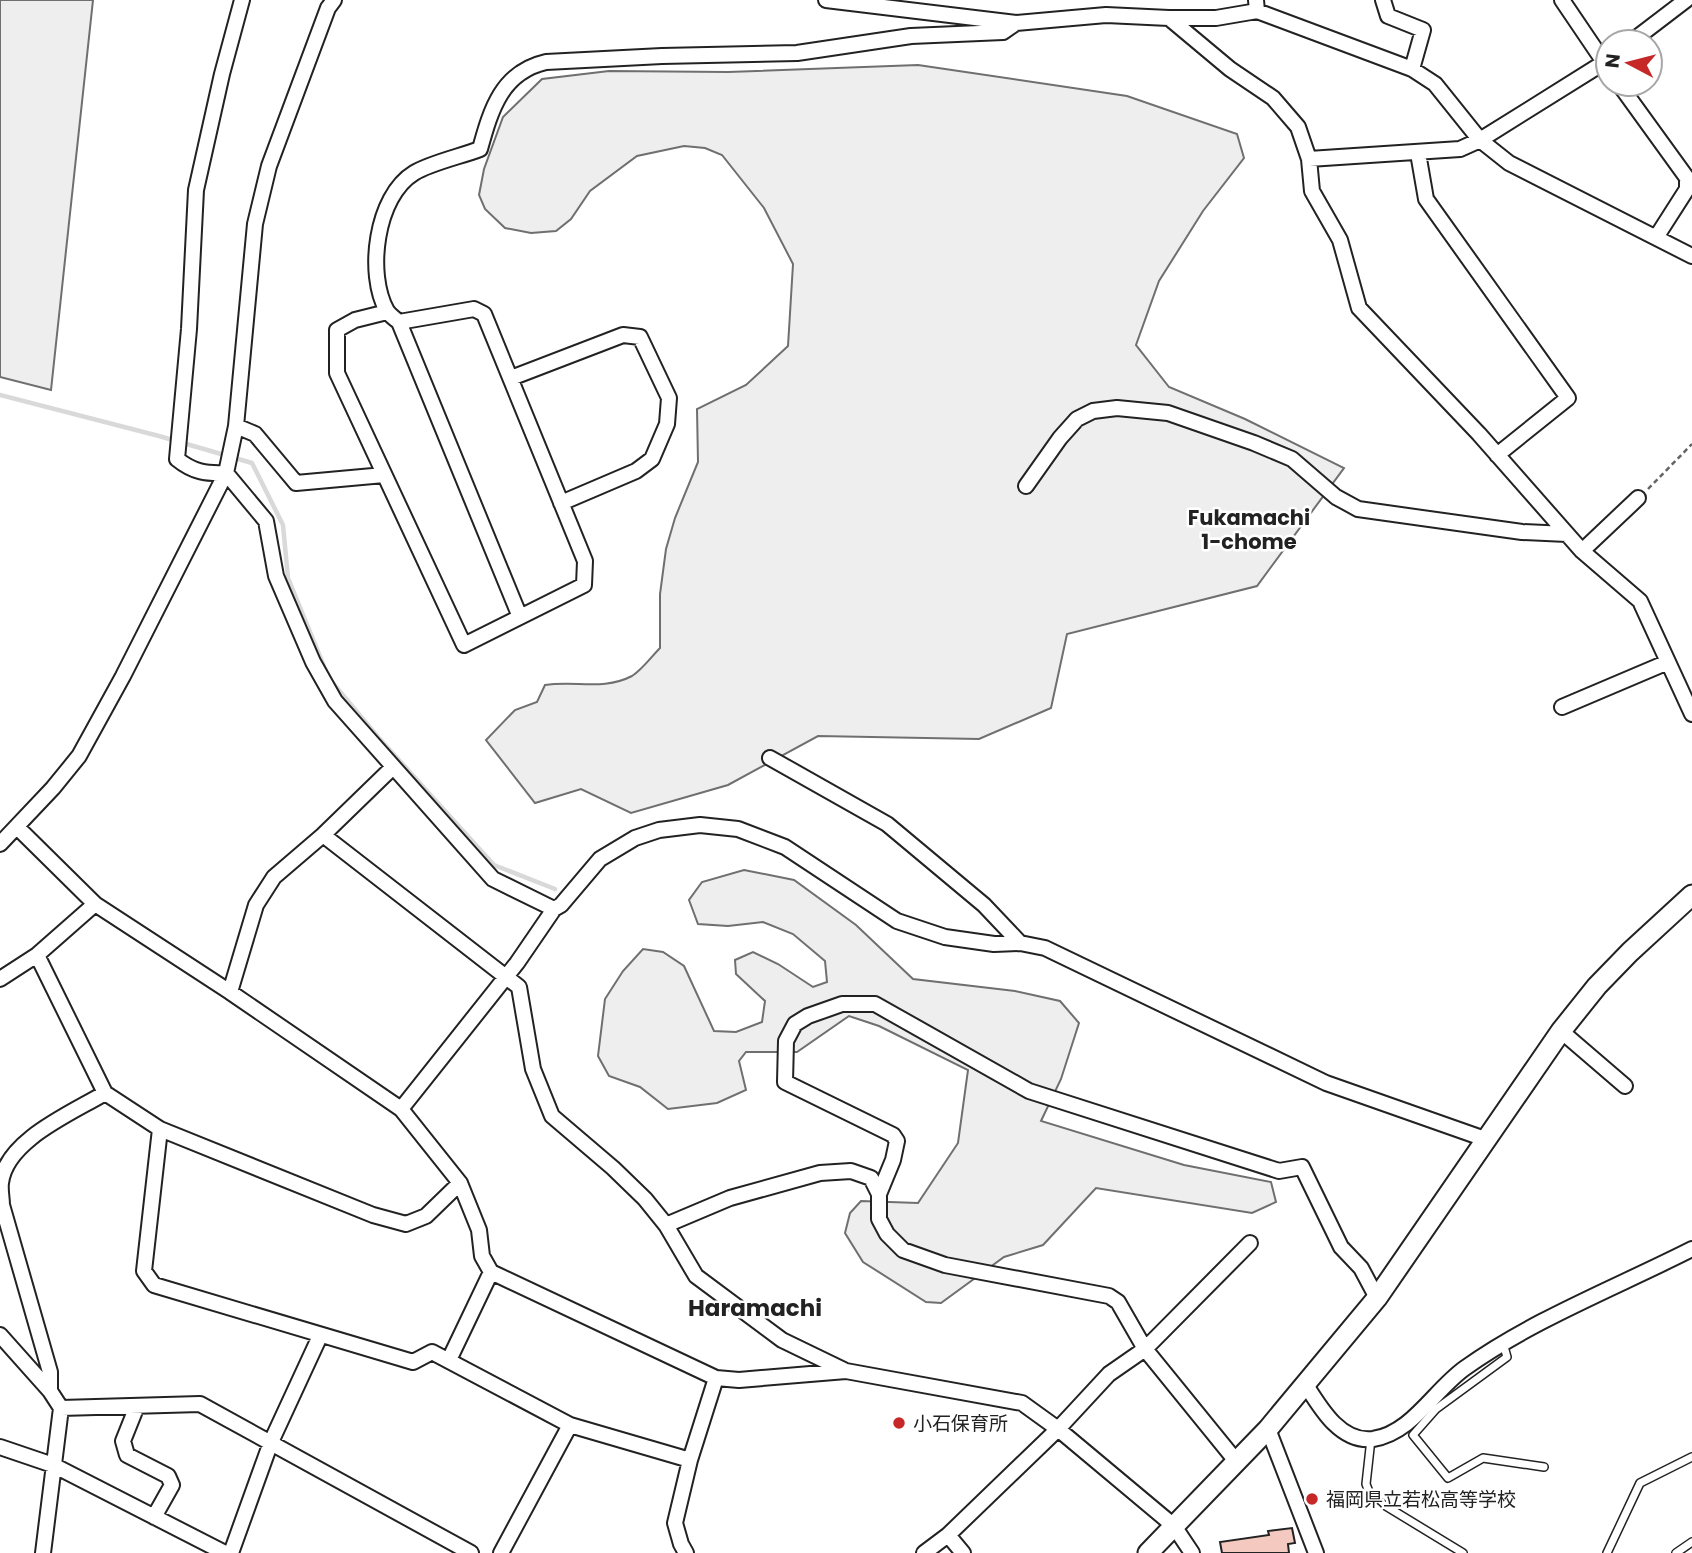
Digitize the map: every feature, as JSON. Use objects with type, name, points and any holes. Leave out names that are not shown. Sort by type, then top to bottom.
[{"type":"street","points":[[226,473],[208,474],[196,471],[177,459],[189,329],[195,190],[242,0]]},
{"type":"street","points":[[0,844],[53,788],[79,755],[123,676],[226,473],[236,426],[255,224],[270,166],[328,8],[334,0]]},
{"type":"street","points":[[826,0],[1016,23],[1106,15],[1216,18],[1256,6],[1412,69],[1435,84],[1479,140],[1509,163],[1692,256]]},
{"type":"street","points":[[1382,0],[1388,16],[1423,30],[1412,69]]},
{"type":"street","points":[[1562,0],[1594,46]]},
{"type":"street","points":[[1651,28],[1689,1]]},
{"type":"street","points":[[1169,18],[1230,69],[1273,98],[1298,127],[1309,159],[1312,191],[1340,240],[1359,308],[1497,455],[1582,551],[1640,601],[1692,714]]},
{"type":"street","points":[[520,617],[376,276],[376,250],[383,219],[395,190],[415,172],[480,149],[488,119],[506,83],[529,66],[546,62],[662,56],[797,53],[911,36],[1003,32],[1016,23]]},
{"type":"street","points":[[1309,159],[1460,149],[1594,72]]},
{"type":"street","points":[[1629,98],[1687,178],[1687,189],[1657,236]]},
{"type":"street","points":[[1419,153],[1426,199],[1568,398],[1497,455]]},
{"type":"street","points":[[474,309],[484,314],[585,561],[584,585],[464,645],[337,373],[337,330],[355,320],[393,317],[474,309]]},
{"type":"street","points":[[510,378],[623,335],[640,337],[670,398],[667,424],[652,459],[636,471],[561,503]]},
{"type":"street","points":[[1026,486],[1077,419],[1093,411],[1129,409],[1168,413],[1267,448],[1292,459],[1336,497],[1358,509],[1522,532],[1567,534]]},
{"type":"street","points":[[236,426],[255,434],[296,483],[384,475]]},
{"type":"street","points":[[226,473],[266,521],[276,576],[313,662],[335,701],[492,879],[554,909]]},
{"type":"street","points":[[1582,551],[1638,498]]},
{"type":"street","points":[[1562,707],[1668,662]]},
{"type":"street","points":[[770,758],[887,824],[984,905],[1020,943]]},
{"type":"street","points":[[230,992],[256,905],[274,877],[323,835],[392,768]]},
{"type":"street","points":[[401,1109],[517,963],[554,909],[561,905],[600,859],[635,838],[659,830],[700,825],[738,830],[785,847],[897,920],[945,937],[994,944],[1020,943],[1045,948],[1326,1083],[1485,1139]]},
{"type":"street","points":[[17,827],[95,904],[401,1109],[460,1183],[479,1230],[482,1256],[491,1272],[716,1378],[739,1380],[846,1371],[1022,1402],[1174,1526],[1192,1553]]},
{"type":"street","points":[[323,835],[503,978],[519,987],[533,1069],[552,1116],[645,1199],[666,1225],[696,1276],[782,1340],[846,1371]]},
{"type":"street","points":[[1149,1553],[1268,1429],[1377,1298],[1561,1031],[1597,986],[1692,895]]},
{"type":"street","points":[[0,979],[37,955],[95,904]]},
{"type":"street","points":[[37,955],[105,1093],[160,1129],[373,1215],[407,1224],[426,1216],[460,1183]]},
{"type":"street","points":[[1236,1461],[1145,1349],[1118,1302],[1109,1296],[945,1265],[903,1250],[887,1234],[879,1219],[879,1194],[893,1160],[897,1141],[893,1135],[785,1082],[786,1041],[795,1024],[808,1016],[842,1004],[875,1004],[1029,1091],[1279,1171],[1302,1167],[1342,1247],[1362,1268],[1377,1298]]},
{"type":"street","points":[[1561,1031],[1625,1086]]},
{"type":"street","points":[[50,1391],[50,1372],[2,1205],[1,1181],[12,1158],[27,1140],[105,1093]]},
{"type":"street","points":[[160,1129],[145,1271],[154,1285],[413,1362],[432,1352],[570,1425],[690,1460]]},
{"type":"street","points":[[666,1225],[730,1198],[820,1173],[851,1171],[871,1178],[879,1194]]},
{"type":"street","points":[[923,1553],[948,1535],[1058,1429],[1109,1374],[1145,1349],[1250,1243]]},
{"type":"street","points":[[1306,1385],[1321,1409],[1348,1436],[1370,1439],[1395,1433],[1461,1370],[1502,1342],[1692,1249]]},
{"type":"street","points":[[449,1360],[491,1272]]},
{"type":"street","points":[[0,1335],[50,1391],[61,1408],[43,1553]]},
{"type":"street","points":[[231,1553],[271,1442],[320,1336]]},
{"type":"street","points":[[686,1553],[675,1523],[690,1460],[716,1378]]},
{"type":"street","points":[[61,1408],[200,1404],[471,1553]]},
{"type":"street","points":[[137,1406],[122,1441],[127,1455],[168,1476],[172,1485],[154,1517]]},
{"type":"street","points":[[501,1553],[570,1425]]},
{"type":"street","points":[[1268,1429],[1316,1553]]},
{"type":"street","points":[[0,1447],[53,1465],[225,1553]]},
{"type":"street","points":[[948,1535],[963,1553]]},
{"type":"lane","points":[[1502,1342],[1507,1357],[1436,1409],[1413,1435],[1448,1478],[1483,1458],[1544,1467]]},
{"type":"lane","points":[[1370,1439],[1366,1484],[1371,1497],[1464,1553]]},
{"type":"lane","points":[[1606,1553],[1640,1483],[1692,1457]]},
{"type":"lane","points":[[1676,1553],[1692,1542]]},
{"type":"path","points":[[1638,498],[1692,444]]},
{"type":"shaded area","points":[[0,0],[93,0],[51,390],[0,377]]},
{"type":"shaded area","points":[[918,65],[1127,96],[1237,134],[1244,158],[1203,211],[1159,281],[1136,345],[1169,387],[1245,419],[1344,468],[1257,586],[1067,634],[1051,708],[979,739],[818,736],[728,785],[631,813],[581,789],[535,803],[486,740],[515,710],[537,702],[545,685],[600,684],[621,680],[636,673],[660,648],[660,594],[666,549],[675,518],[698,462],[697,409],[746,385],[788,346],[793,264],[764,208],[722,155],[705,148],[684,146],[637,156],[590,191],[571,219],[556,231],[531,233],[505,228],[485,209],[479,195],[484,169],[503,117],[542,79],[609,71],[728,72]]},
{"type":"shaded area","points":[[744,870],[794,880],[856,925],[913,979],[1015,991],[1060,1001],[1079,1023],[1061,1079],[1041,1121],[1184,1165],[1271,1182],[1276,1202],[1252,1213],[1096,1188],[1043,1245],[1004,1257],[941,1303],[926,1302],[863,1262],[845,1233],[850,1213],[861,1201],[918,1203],[958,1143],[968,1070],[879,1026],[849,1016],[797,1052],[746,1052],[739,1061],[746,1090],[717,1103],[668,1109],[640,1087],[609,1076],[598,1056],[605,999],[623,971],[643,949],[663,952],[684,966],[714,1031],[736,1032],[762,1022],[765,1001],[736,974],[735,960],[753,952],[778,964],[813,987],[827,982],[825,961],[793,934],[763,922],[728,926],[698,924],[689,900],[702,882]]},
{"type":"building","points":[[1292,1528],[1295,1543],[1288,1544],[1289,1553],[1222,1553],[1220,1542],[1269,1535],[1268,1531]]},
{"type":"waterway","points":[[0,395],[252,463],[283,525],[288,578],[326,671]]},
{"type":"waterway","points":[[332,682],[494,865],[555,889]]},
{"type":"place","name":"小石保育所","points":[[899,1423]]},
{"type":"place","name":"福岡県立若松高等学校","points":[[1312,1499]]},
{"type":"district","name":"Fukamachi 1-chome","points":[[1249,529]]},
{"type":"district","name":"Haramachi","points":[[755,1308]]}]
